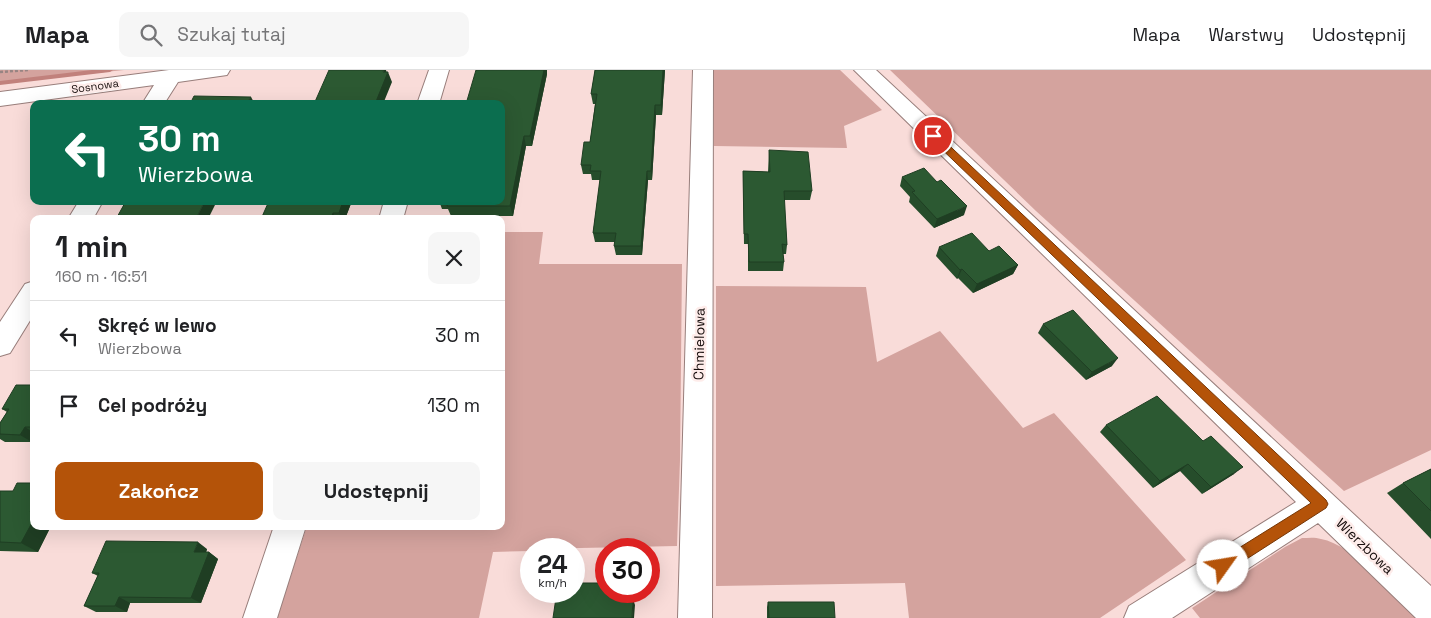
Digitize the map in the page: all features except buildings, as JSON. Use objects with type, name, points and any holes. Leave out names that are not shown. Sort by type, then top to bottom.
[{"type":"street","name":"Sosnowa","points":[[0,99],[220,70]]},
{"type":"street","points":[[429,100],[439,70]]},
{"type":"street","name":"Chmielowa","points":[[695,618],[703,70]]},
{"type":"street","name":"Wierzbowa","points":[[864,70],[1431,610]]},
{"type":"street","points":[[156,100],[171,76]]},
{"type":"street","points":[[0,345],[30,297]]},
{"type":"street","points":[[1141,618],[1321,504]]},
{"type":"street","points":[[260,618],[289,530]]},
{"type":"path","points":[[0,72],[29,70]]},
{"type":"shaded area","points":[[0,70],[124,70],[0,83]]},
{"type":"shaded area","points":[[714,70],[840,70],[882,110],[844,126],[847,148],[714,146]]},
{"type":"shaded area","points":[[890,70],[1431,70],[1431,450],[1344,491],[1036,211]]},
{"type":"shaded area","points":[[505,232],[543,232],[539,264],[682,264],[677,546],[660,546],[660,538],[595,538],[595,548],[585,548],[585,538],[520,538],[520,551],[493,552],[479,618],[277,618],[306,530],[505,530]]},
{"type":"shaded area","points":[[716,286],[866,287],[877,362],[940,331],[1023,428],[1054,413],[1186,560],[1100,618],[909,618],[905,583],[716,586]]},
{"type":"shaded area","points":[[1302,538],[1321,539],[1334,543],[1347,551],[1374,572],[1420,618],[1200,618],[1192,608],[1285,547]]},
{"type":"waterway","points":[[0,83],[110,70]]},
{"type":"route","points":[[933,136],[1321,504],[1223,566]]}]
